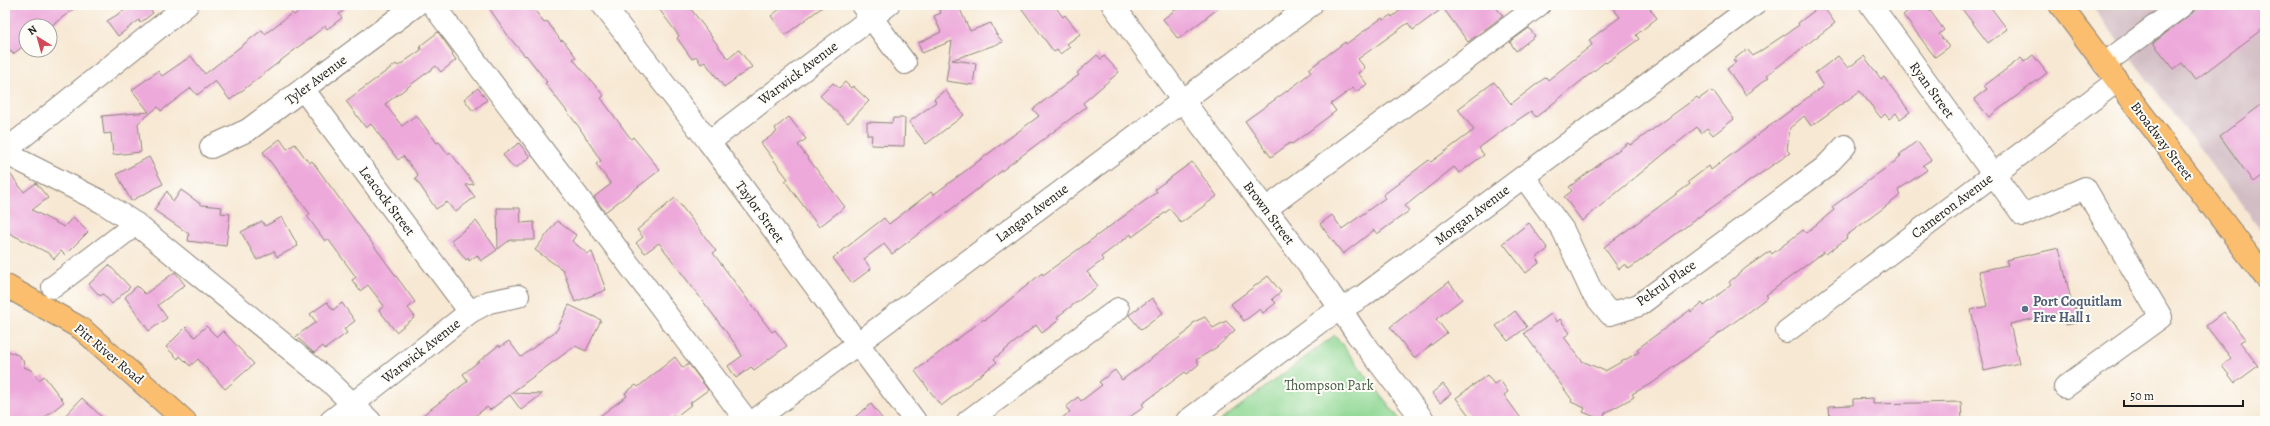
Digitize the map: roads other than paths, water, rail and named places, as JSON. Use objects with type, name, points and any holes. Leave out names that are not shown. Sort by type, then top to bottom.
[{"type":"main road","name":"Broadway Street","points":[[2060,5],[2265,277]]},
{"type":"main road","name":"Pitt River Road","points":[[5,285],[82,329],[185,421]]},
{"type":"street","points":[[187,5],[5,152],[102,202],[136,224],[354,404],[370,421]]},
{"type":"street","name":"Tyler Avenue","points":[[211,147],[248,130],[416,5]]},
{"type":"street","points":[[433,5],[747,421]]},
{"type":"street","name":"Taylor Street","points":[[603,5],[709,142],[915,421]]},
{"type":"street","name":"Brown Street","points":[[1113,5],[1183,101],[1341,309],[1357,334],[1424,421]]},
{"type":"street","name":"Langan Avenue","points":[[754,421],[1311,5]]},
{"type":"street","points":[[1266,209],[1540,5]]},
{"type":"street","name":"Morgan Avenue","points":[[1187,421],[1321,321],[1363,296],[1754,5]]},
{"type":"street","name":"Ryan Street","points":[[1871,5],[2023,215],[2085,188],[2161,317],[2065,387]]},
{"type":"street","name":"Cameron Avenue","points":[[1787,331],[1993,175],[2111,72],[2183,5]]},
{"type":"street","points":[[874,9],[905,63]]},
{"type":"street","name":"Warwick Avenue","points":[[709,142],[874,9]]},
{"type":"street","name":"Leacock Street","points":[[303,89],[470,312]]},
{"type":"street","name":"Pekrul Place","points":[[1524,177],[1563,230],[1592,292],[1610,314],[1639,305],[1824,168],[1845,146]]},
{"type":"street","points":[[53,287],[136,224]]},
{"type":"street","name":"Warwick Avenue","points":[[331,421],[470,312],[489,302],[518,296]]},
{"type":"street","points":[[968,421],[1118,309]]},
{"type":"place","name":"Port Coquitlam Fire Hall 1","points":[[2025,309]]},
{"type":"park label","name":"Thompson Park","points":[[1329,385]]}]
